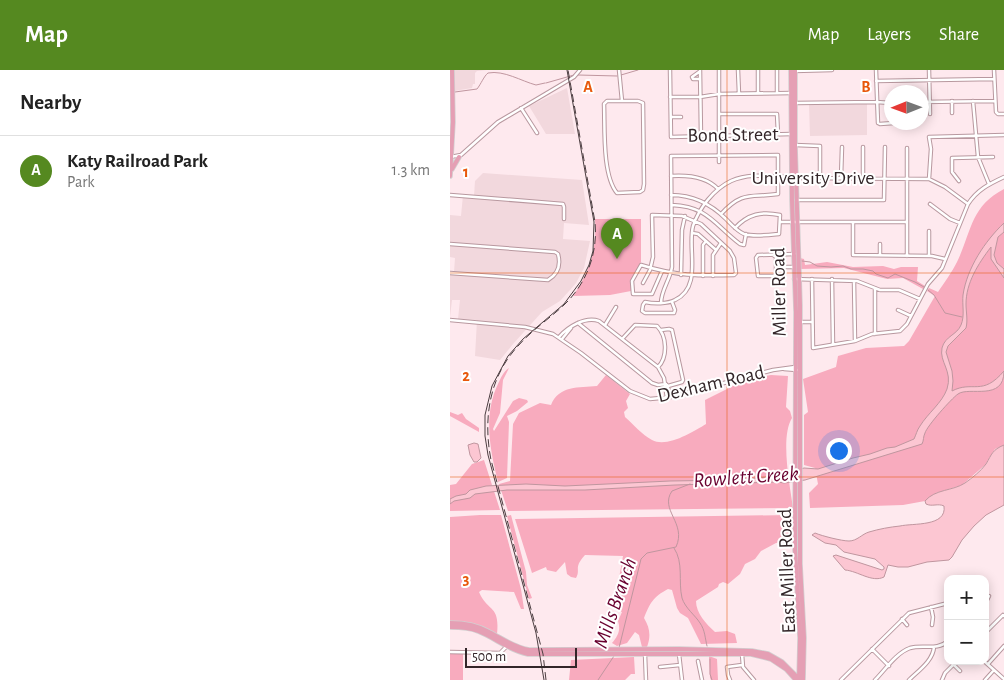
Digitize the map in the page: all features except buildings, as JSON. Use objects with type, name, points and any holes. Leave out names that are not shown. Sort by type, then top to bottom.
[{"type":"main road","name":"Miller Road","points":[[793,70],[791,93],[793,103]]},
{"type":"main road","name":"Miller Road","points":[[793,70],[798,322],[797,369]]},
{"type":"main road","points":[[450,175],[451,72]]},
{"type":"main road","name":"Miller Road","points":[[793,134],[795,145],[795,221]]},
{"type":"main road","points":[[450,175],[459,157]]},
{"type":"main road","name":"Miller Road","points":[[796,253],[794,267],[797,279]]},
{"type":"main road","name":"East Miller Road","points":[[797,369],[800,526],[798,543]]},
{"type":"main road","points":[[798,493],[796,513],[800,526]]},
{"type":"main road","name":"East Miller Road","points":[[796,513],[802,632],[799,680]]},
{"type":"main road","points":[[450,623],[480,628],[508,645]]},
{"type":"main road","points":[[450,627],[462,627],[478,631],[524,651],[679,651],[768,654],[792,670],[799,680]]},
{"type":"main road","name":"East Miller Road","points":[[799,680],[802,632]]},
{"type":"main road","points":[[742,652],[771,659],[799,680]]},
{"type":"main road","points":[[792,670],[796,670],[800,663]]},
{"type":"street","points":[[451,157],[459,157],[491,127],[574,77],[580,70]]},
{"type":"street","points":[[618,70],[622,101]]},
{"type":"street","points":[[670,70],[671,117],[681,117]]},
{"type":"street","points":[[719,70],[719,162]]},
{"type":"street","points":[[738,70],[739,94]]},
{"type":"street","points":[[758,70],[758,93]]},
{"type":"street","points":[[777,70],[777,93]]},
{"type":"street","points":[[793,70],[832,70]]},
{"type":"street","points":[[876,70],[878,124],[884,124]]},
{"type":"street","points":[[929,70],[930,114]]},
{"type":"street","points":[[994,70],[996,112],[1004,114]]},
{"type":"street","points":[[700,71],[692,77],[693,79],[700,79]]},
{"type":"street","points":[[700,71],[701,136]]},
{"type":"street","points":[[876,81],[994,79]]},
{"type":"street","points":[[670,97],[791,93]]},
{"type":"street","points":[[606,101],[622,101],[641,101],[644,103],[644,184],[643,190],[637,193],[617,193],[613,186],[605,154],[604,104],[606,101]]},
{"type":"street","points":[[952,101],[952,114]]},
{"type":"street","points":[[973,101],[978,157],[989,184]]},
{"type":"street","points":[[930,102],[995,101]]},
{"type":"street","points":[[793,103],[884,102]]},
{"type":"street","points":[[520,108],[537,133]]},
{"type":"street","points":[[719,114],[778,114],[778,134]]},
{"type":"street","name":"Bond Street","points":[[671,117],[671,137],[793,134]]},
{"type":"street","points":[[929,179],[931,149],[929,137],[1004,135]]},
{"type":"street","points":[[795,145],[820,146],[820,178]]},
{"type":"street","points":[[841,178],[842,146]]},
{"type":"street","points":[[863,147],[863,178]]},
{"type":"street","points":[[796,200],[883,200],[885,147]]},
{"type":"street","points":[[907,256],[908,148]]},
{"type":"street","points":[[661,303],[671,273],[671,157],[673,155],[777,155],[778,194],[744,197],[731,204],[721,214]]},
{"type":"street","points":[[959,181],[952,172],[952,158],[992,157]]},
{"type":"street","name":"University Drive","points":[[691,276],[693,263],[692,233],[696,220],[706,203],[718,189],[732,180],[749,176],[771,175],[794,178],[929,179],[945,187],[968,204]]},
{"type":"street","points":[[671,176],[700,179],[711,183],[718,189]]},
{"type":"street","points":[[812,279],[812,346],[815,348],[855,341],[875,334],[900,331],[904,328],[930,281],[940,272],[968,204],[978,191],[1004,177]]},
{"type":"street","points":[[450,194],[561,204],[564,207],[564,219]]},
{"type":"street","points":[[671,195],[687,196],[706,203],[735,228],[746,234],[779,234],[779,214],[753,215],[744,219],[735,228]]},
{"type":"street","points":[[930,204],[960,224]]},
{"type":"street","points":[[671,205],[690,207],[701,211],[740,244],[744,245],[746,234]]},
{"type":"street","points":[[643,284],[650,268],[653,257],[652,215],[685,216],[696,220],[730,251],[734,258],[735,275],[681,275],[650,268],[641,265],[632,281],[632,292],[634,295],[652,294],[662,271]]},
{"type":"street","points":[[681,275],[682,230],[685,216]]},
{"type":"street","points":[[780,222],[907,222]]},
{"type":"street","points":[[853,222],[853,255],[929,256],[946,259]]},
{"type":"street","points":[[929,231],[929,256]]},
{"type":"street","points":[[692,233],[698,234],[716,249]]},
{"type":"street","points":[[703,276],[703,245],[706,241]]},
{"type":"street","points":[[713,276],[712,260],[721,242]]},
{"type":"street","points":[[450,244],[557,253],[559,256],[558,270],[548,280],[450,273]]},
{"type":"street","points":[[880,244],[880,255]]},
{"type":"street","points":[[773,255],[776,257],[775,276],[758,276],[757,256],[796,253]]},
{"type":"street","points":[[776,267],[794,267]]},
{"type":"street","points":[[672,302],[675,310],[674,313],[645,314],[642,311],[645,302],[672,302],[680,298],[685,292],[691,276]]},
{"type":"street","points":[[797,279],[854,281],[883,290],[899,290],[920,299]]},
{"type":"street","points":[[832,279],[833,344]]},
{"type":"street","points":[[854,281],[855,341]]},
{"type":"street","points":[[874,287],[875,334]]},
{"type":"street","points":[[605,325],[616,308]]},
{"type":"street","points":[[898,310],[911,316]]},
{"type":"street","points":[[561,338],[578,323],[591,319],[605,325],[658,367],[663,374],[671,397]]},
{"type":"street","name":"Dexham Road","points":[[450,320],[525,327],[549,332],[561,338],[634,393],[650,399],[667,398],[767,372],[797,369]]},
{"type":"street","points":[[798,322],[812,322]]},
{"type":"street","points":[[578,323],[652,383],[667,385],[682,382],[684,380],[672,330],[669,328],[661,330]]},
{"type":"street","points":[[622,338],[635,325],[656,325],[661,330],[666,356],[658,367]]},
{"type":"street","points":[[667,385],[667,398]]},
{"type":"street","points":[[841,680],[902,619],[913,612],[944,604]]},
{"type":"street","points":[[931,607],[932,625]]},
{"type":"street","points":[[989,629],[1004,616]]},
{"type":"street","points":[[902,619],[907,625]]},
{"type":"street","points":[[875,680],[909,649],[940,647],[944,644]]},
{"type":"street","points":[[450,652],[500,653],[508,645]]},
{"type":"street","points":[[989,663],[1004,646]]},
{"type":"street","points":[[909,680],[932,656],[934,647]]},
{"type":"street","points":[[872,649],[889,666]]},
{"type":"street","points":[[679,651],[682,680]]},
{"type":"street","points":[[644,652],[646,680]]},
{"type":"street","points":[[742,652],[744,670],[754,680]]},
{"type":"street","points":[[698,661],[702,680]]},
{"type":"street","points":[[660,667],[680,665]]},
{"type":"street","points":[[730,680],[727,667],[742,665]]},
{"type":"street","points":[[942,680],[945,673],[954,665],[960,671]]},
{"type":"street","points":[[989,665],[1004,679]]},
{"type":"street","points":[[984,680],[994,670]]},
{"type":"shaded area","points":[[454,70],[487,70],[475,73],[475,84],[473,84],[472,88],[454,91]]},
{"type":"shaded area","points":[[567,88],[575,134],[546,134],[529,106]]},
{"type":"shaded area","points":[[867,103],[867,135],[810,136],[809,104]]},
{"type":"shaded area","points":[[483,173],[582,180],[589,225],[564,223],[563,239],[590,241],[584,268],[576,283],[560,301],[542,312],[500,360],[475,356],[477,320],[458,319],[460,300],[452,300],[450,317],[450,272],[454,272],[455,258],[450,257],[450,215],[461,216],[463,195],[474,196],[475,181]]},
{"type":"shaded area","points":[[1004,189],[1004,445],[995,449],[985,465],[962,485],[936,493],[925,501],[903,505],[810,508],[809,493],[818,484],[815,468],[804,465],[804,415],[808,412],[803,379],[836,367],[838,356],[866,348],[904,346],[909,341],[935,296],[927,291],[929,288],[938,292],[957,262],[978,212],[993,196]]},
{"type":"shaded area","points":[[595,219],[641,219],[641,262],[632,282],[631,291],[610,295],[573,296],[584,278],[591,259],[595,240]]},
{"type":"shaded area","points":[[1004,223],[1004,232],[998,237],[994,255],[997,263],[1004,269],[1004,278],[991,259],[991,247],[970,281],[966,304],[966,328],[948,346],[946,352],[952,371],[952,391],[959,388],[990,384],[1004,371],[1002,381],[998,387],[992,390],[958,394],[930,425],[924,434],[922,444],[805,480],[784,483],[675,485],[585,490],[507,490],[475,494],[470,498],[454,501],[450,504],[450,499],[456,496],[486,486],[526,484],[565,486],[734,480],[780,476],[804,468],[818,469],[895,447],[914,439],[923,421],[942,399],[947,389],[948,377],[942,358],[942,348],[961,325],[963,295],[968,275],[990,238]]},
{"type":"shaded area","points":[[800,258],[804,259],[805,265],[827,262],[853,267],[883,266],[894,269],[918,267],[917,281],[925,286],[923,289],[903,278],[887,279],[844,268],[800,269]]},
{"type":"shaded area","points":[[509,368],[503,380],[500,413],[493,429],[494,431],[513,401],[519,398],[528,402],[507,416],[509,422],[507,478],[498,482],[489,433],[489,420],[493,396],[502,375]]},
{"type":"shaded area","points":[[606,375],[630,394],[626,401],[628,408],[624,412],[625,417],[648,438],[658,442],[672,441],[680,438],[706,424],[705,400],[747,379],[771,375],[788,376],[786,407],[790,411],[792,418],[788,426],[786,449],[793,508],[508,511],[499,484],[510,481],[513,424],[519,413],[540,403],[551,405],[559,394],[564,391],[597,386]]},
{"type":"shaded area","points":[[450,412],[458,415],[462,413],[466,419],[479,428],[479,432],[450,416]]},
{"type":"shaded area","points":[[478,444],[481,458],[477,462],[474,462],[470,455],[468,445]]},
{"type":"shaded area","points":[[1004,445],[1004,505],[986,515],[974,526],[949,560],[927,562],[908,567],[888,565],[884,577],[875,579],[845,570],[833,556],[836,555],[882,570],[884,569],[875,559],[844,552],[836,545],[825,543],[812,535],[815,533],[852,541],[866,533],[877,530],[935,521],[944,513],[944,506],[928,505],[925,501],[934,494],[965,483],[982,469],[995,451]]},
{"type":"shaded area","points":[[484,460],[500,510],[450,511],[450,485],[456,484],[472,464]]},
{"type":"shaded area","points":[[501,515],[521,589],[524,609],[521,609],[514,592],[482,590],[479,592],[482,599],[495,613],[497,618],[497,634],[474,625],[450,622],[450,517]]},
{"type":"shaded area","points":[[511,515],[526,572],[527,585],[532,598],[529,599],[507,516]]},
{"type":"shaded area","points":[[789,515],[790,542],[776,543],[761,551],[755,559],[745,564],[740,574],[728,584],[723,582],[719,584],[718,587],[696,601],[702,618],[708,625],[715,632],[727,631],[735,634],[737,643],[701,644],[688,618],[680,613],[677,608],[672,590],[668,589],[653,601],[644,618],[649,632],[647,647],[642,647],[639,635],[635,632],[627,643],[617,646],[612,643],[618,633],[618,621],[622,612],[616,610],[615,600],[623,556],[585,555],[579,563],[576,578],[567,574],[565,562],[556,572],[547,570],[546,567],[532,573],[515,519]]},
{"type":"shaded area","points":[[450,653],[463,653],[463,680],[450,680]]},
{"type":"shaded area","points":[[709,656],[717,659],[718,680],[711,680],[710,678]]},
{"type":"shaded area","points":[[634,657],[635,674],[631,674],[625,680],[569,680],[571,660]]},
{"type":"waterway","points":[[621,75],[638,70]]},
{"type":"waterway","points":[[455,92],[477,89],[485,76],[488,73],[494,72],[506,74],[536,85],[545,83]]},
{"type":"waterway","points":[[546,83],[574,75]]},
{"type":"waterway","points":[[578,75],[617,76]]},
{"type":"waterway","points":[[802,261],[810,262],[817,266],[843,266],[851,269],[863,269],[873,271],[888,278],[895,274],[924,287]]},
{"type":"waterway","points":[[928,290],[934,295],[945,313],[962,317]]},
{"type":"waterway","name":"Mills Branch","points":[[619,648],[641,559],[647,553],[676,547],[678,531],[670,511],[669,498],[672,491],[690,484]]},
{"type":"waterway","points":[[674,548],[680,566],[682,598],[685,605],[702,626],[707,646]]},
{"type":"waterway","name":"Mills Branch","points":[[598,680],[614,656]]},
{"type":"waterway","points":[[710,659],[712,680]]},
{"type":"tram line","points":[[544,680],[536,633],[488,455],[485,436],[485,415],[492,386],[508,356],[523,339],[564,304],[581,281],[593,251],[594,222],[567,70]]},
{"type":"railway","points":[[546,680],[543,654],[491,460],[488,414],[495,385],[500,371],[508,358],[523,340],[572,296],[585,277],[593,256],[595,222],[568,70]]},
{"type":"place","name":"Katy Railroad Park","points":[[617,259]]},
{"type":"water label","name":"Rowlett Creek","points":[[746,477]]}]
